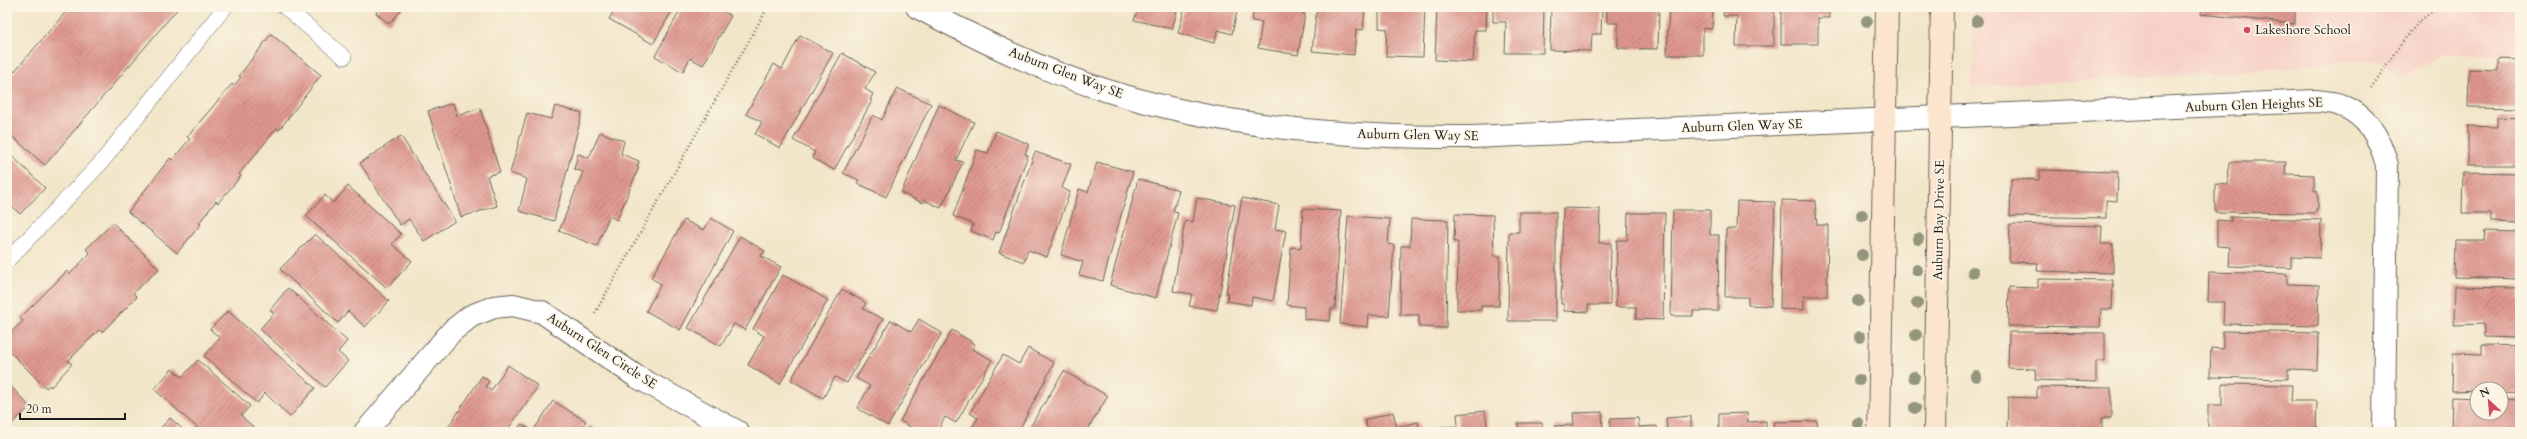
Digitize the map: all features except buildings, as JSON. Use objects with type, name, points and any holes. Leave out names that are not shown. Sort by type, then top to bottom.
[{"type":"street","name":"Auburn Glen Way SE","points":[[917,7],[1031,62],[1108,91],[1210,117],[1294,130],[1390,137],[1472,137],[1941,118]]},
{"type":"street","points":[[1879,432],[1887,7]]},
{"type":"street","name":"Auburn Bay Drive SE","points":[[1935,432],[1942,7]]},
{"type":"street","name":"Auburn Glen Heights SE","points":[[1941,118],[2316,101],[2340,105],[2366,121],[2381,142],[2387,166],[2384,432]]},
{"type":"street","name":"Auburn Glen Circle SE","points":[[365,432],[452,331],[471,316],[494,307],[513,305],[542,312],[637,377],[738,432]]},
{"type":"lane","points":[[7,261],[100,164],[225,7]]},
{"type":"lane","points":[[285,7],[344,57]]},
{"type":"path","points":[[581,340],[768,7]]},
{"type":"path","points":[[2353,113],[2420,20],[2432,11],[2441,7]]},
{"type":"shaded area","name":"Lakeshore School","points":[[1974,7],[2520,7],[2520,55],[2443,54],[2400,78],[2378,61],[2328,62],[2284,69],[1972,87]]},
{"type":"place","name":"Lakeshore School","points":[[2247,30]]}]
